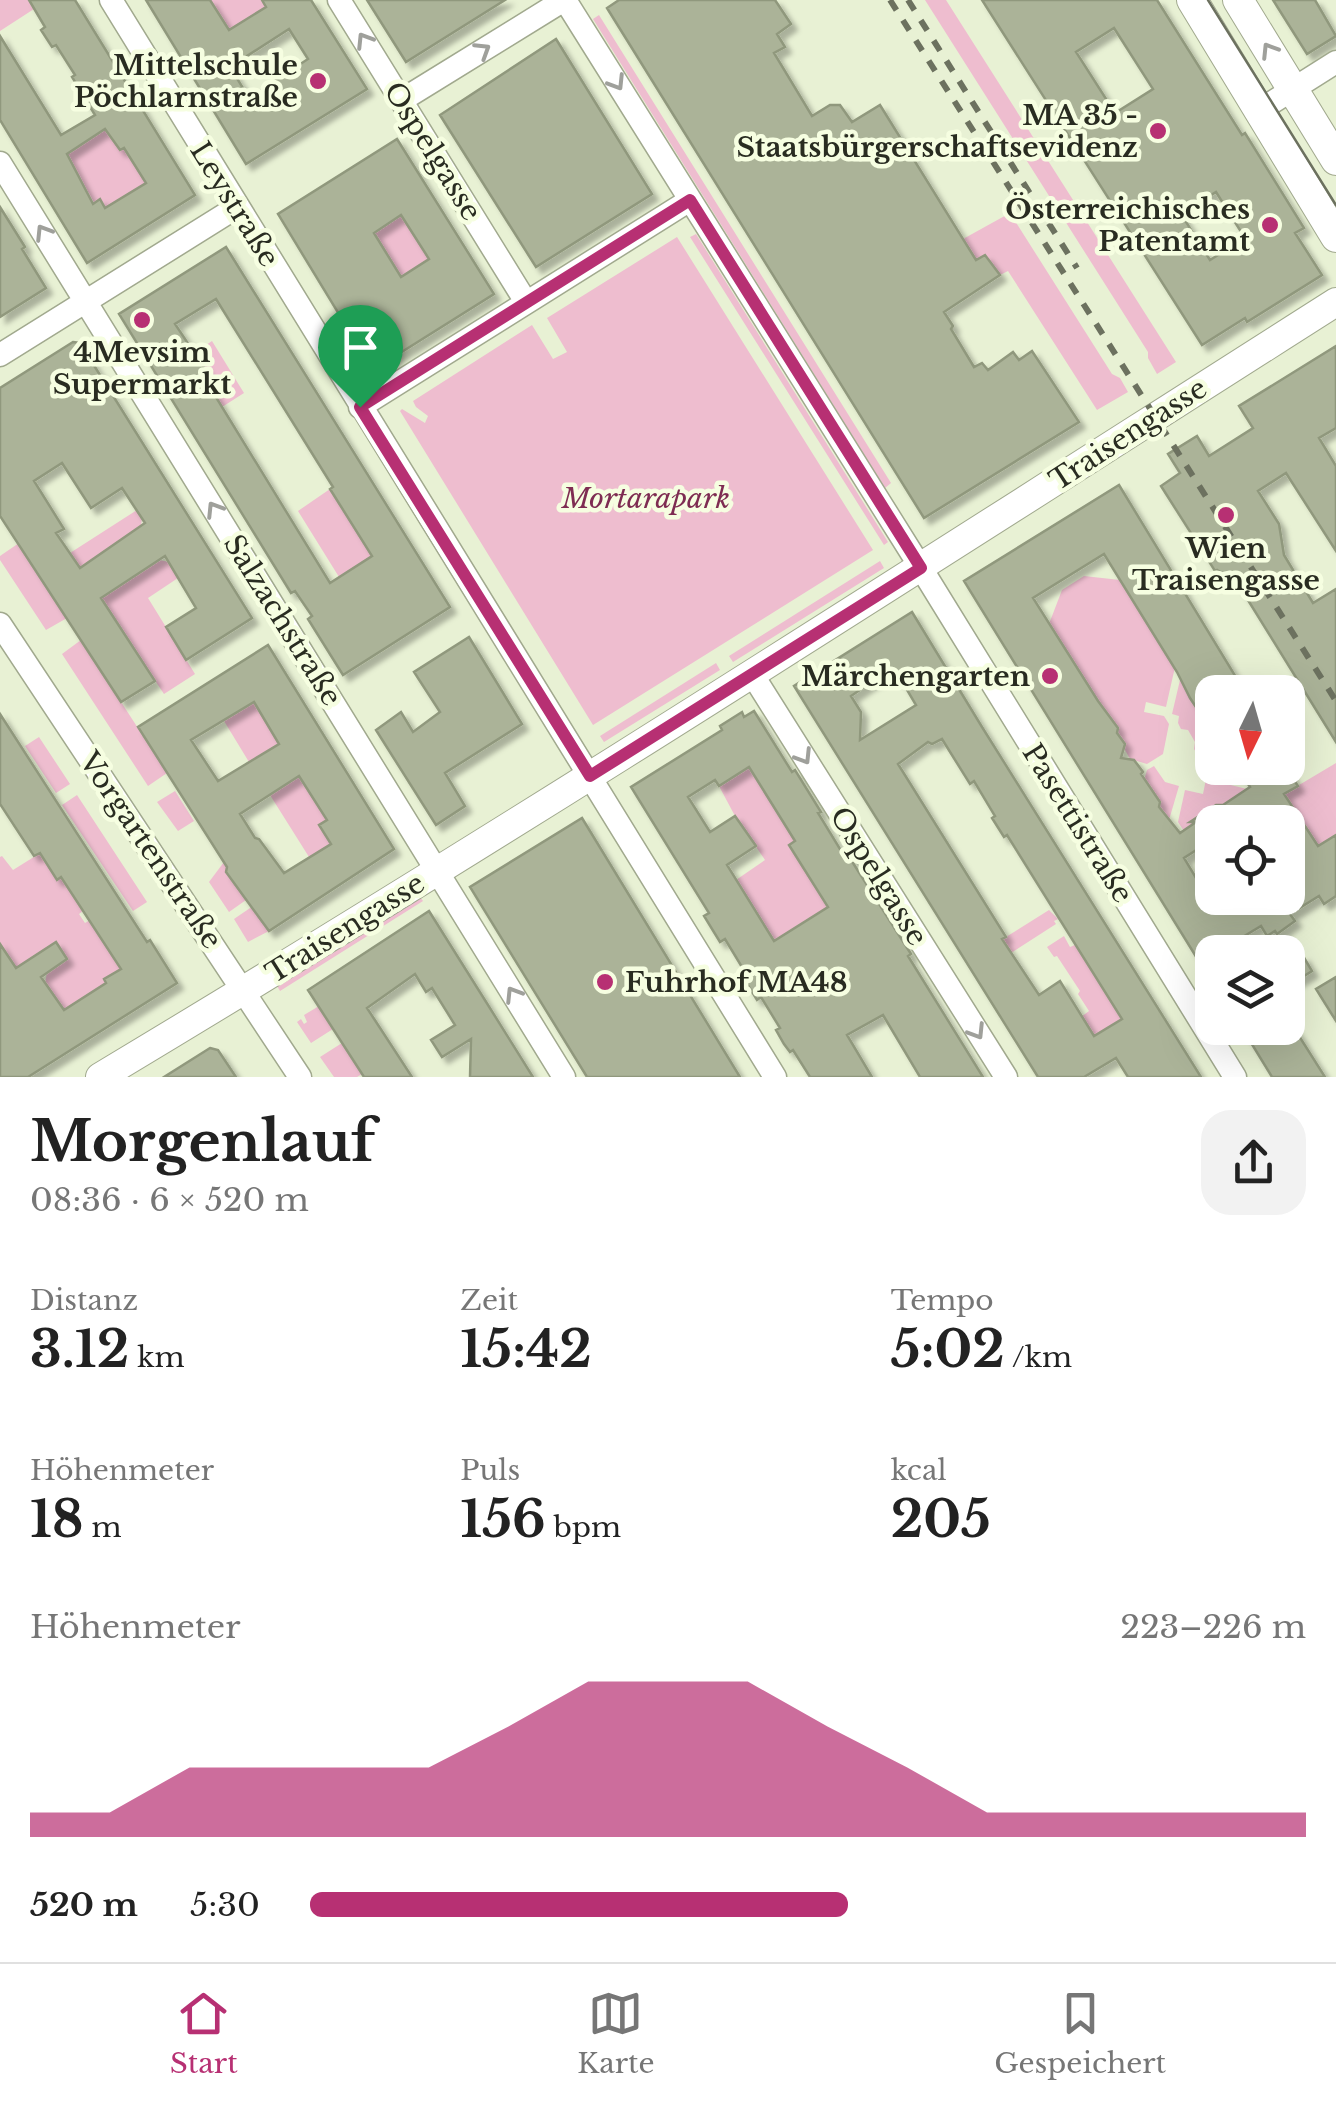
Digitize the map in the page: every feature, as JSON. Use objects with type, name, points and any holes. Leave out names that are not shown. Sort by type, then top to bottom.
[{"type":"main road","points":[[1192,0],[1336,236]]},
{"type":"main road","points":[[1238,0],[1336,160]]},
{"type":"street","name":"Leystraße","points":[[110,0],[590,776]]},
{"type":"street","name":"Ospelgasse","points":[[339,0],[526,302]]},
{"type":"street","points":[[360,407],[690,200],[565,0],[402,100]]},
{"type":"street","points":[[1260,110],[1336,62]]},
{"type":"street","name":"Salzachstraße","points":[[0,163],[564,1077]]},
{"type":"street","name":"Pasettistraße","points":[[690,200],[1235,1077]]},
{"type":"street","points":[[0,355],[237,207]]},
{"type":"street","name":"Traisengasse","points":[[100,1077],[590,776],[1336,302]]},
{"type":"street","name":"Vorgartenstraße","points":[[0,624],[300,1077]]},
{"type":"street","name":"Ospelgasse","points":[[752,674],[1006,1077]]},
{"type":"street","points":[[590,776],[775,1077]]},
{"type":"green space","points":[[0,0],[29,0],[34,9],[0,31]]},
{"type":"green space","points":[[210,0],[262,0],[266,7],[229,30]]},
{"type":"green space","points":[[925,0],[946,0],[1176,362],[1157,374],[1148,352]]},
{"type":"green space","points":[[599,15],[891,483],[885,488],[593,19]]},
{"type":"green space","points":[[102,110],[120,149],[124,148],[146,183],[105,208],[100,200],[94,203],[67,154],[89,140],[79,124]]},
{"type":"green space","points":[[1010,213],[1112,374],[1120,378],[1128,392],[1097,410],[1008,271],[1000,275],[985,255],[976,260],[963,239]]},
{"type":"green space","points":[[401,215],[429,259],[405,284],[372,229]]},
{"type":"green space","points":[[696,234],[888,542],[884,545],[690,237]]},
{"type":"green space","name":"Mortarapark","points":[[677,237],[873,550],[593,725],[400,411],[425,423],[428,416],[413,401],[532,325],[553,359],[567,352],[547,318]]},
{"type":"green space","points":[[212,341],[244,393],[222,407],[208,384],[211,378],[191,355]]},
{"type":"green space","points":[[330,489],[372,556],[339,577],[298,511]]},
{"type":"green space","points":[[137,510],[141,526],[90,561],[82,572],[70,553]]},
{"type":"green space","points":[[19,543],[67,618],[46,630],[0,560]]},
{"type":"green space","points":[[159,560],[169,562],[178,578],[148,598],[195,674],[164,694],[112,620],[91,579],[104,596]]},
{"type":"green space","points":[[880,561],[884,568],[733,662],[729,656]]},
{"type":"green space","points":[[1084,576],[1120,580],[1175,667],[1166,707],[1146,702],[1144,712],[1164,716],[1169,724],[1163,754],[1147,764],[1130,759],[1049,624],[1062,590]]},
{"type":"green space","points":[[81,640],[167,773],[148,786],[62,654]]},
{"type":"green space","points":[[716,663],[720,670],[604,742],[600,736]]},
{"type":"green space","points":[[1180,680],[1184,681],[1193,694],[1189,697],[1195,706],[1195,742],[1188,730],[1181,729],[1179,716],[1172,714]]},
{"type":"green space","points":[[249,695],[283,751],[278,754],[272,748],[249,762],[224,721],[247,706]]},
{"type":"green space","points":[[39,737],[70,784],[56,793],[25,746]]},
{"type":"green space","points":[[1336,763],[1336,835],[1318,846],[1305,826],[1305,805],[1291,805],[1284,794],[1305,785]]},
{"type":"green space","points":[[1154,766],[1165,782],[1179,786],[1169,820],[1141,780]]},
{"type":"green space","points":[[749,767],[795,841],[789,846],[830,911],[801,924],[776,945],[736,880],[765,860],[719,786]]},
{"type":"green space","points":[[296,770],[327,820],[319,824],[322,830],[339,839],[309,857],[270,795],[292,780]]},
{"type":"green space","points":[[1205,785],[1247,789],[1223,805],[1195,805],[1195,824],[1184,831],[1178,822],[1185,790],[1203,794]]},
{"type":"green space","points":[[175,791],[194,821],[178,831],[157,802]]},
{"type":"green space","points":[[77,795],[147,902],[133,911],[62,805]]},
{"type":"green space","points":[[45,850],[51,871],[56,880],[61,877],[83,911],[79,914],[85,923],[90,920],[124,966],[108,985],[50,1018],[53,994],[45,983],[47,973],[66,960],[16,968],[0,944],[0,857],[13,870]]},
{"type":"green space","points":[[224,862],[226,872],[246,900],[229,912],[209,882]]},
{"type":"green space","points":[[420,897],[423,901],[280,991],[277,986]]},
{"type":"green space","points":[[253,906],[269,931],[248,942],[234,919]]},
{"type":"green space","points":[[1049,910],[1058,919],[1056,924],[1011,953],[998,942]]},
{"type":"green space","points":[[1064,936],[1070,947],[1075,945],[1122,1019],[1093,1036],[1081,1017],[1089,1011],[1078,994],[1080,991],[1047,947]]},
{"type":"green space","points":[[319,1006],[333,1029],[311,1043],[297,1022],[307,1022],[304,1015]]},
{"type":"green space","points":[[342,1043],[362,1074],[357,1077],[334,1077],[320,1057]]},
{"type":"building","points":[[29,0],[75,0],[195,195],[87,263],[0,120],[0,36],[61,135],[95,115],[56,45],[52,47],[41,30],[45,27]],"holes":[[[105,129],[120,150],[124,148],[146,183],[105,208],[100,199],[93,204],[67,154]]]},
{"type":"building","name":"Mittelschule Pöchlarnstraße","points":[[146,0],[210,0],[229,30],[266,7],[262,0],[311,0],[367,89],[246,164]],"holes":[[[289,29],[308,59],[249,98],[230,67]]]},
{"type":"building","points":[[367,0],[505,0],[406,62]]},
{"type":"building","points":[[619,0],[775,0],[791,24],[777,34],[785,47],[774,53],[812,116],[830,105],[840,105],[852,122],[880,105],[976,260],[985,255],[1000,275],[944,312],[974,367],[982,363],[988,370],[1013,352],[1019,360],[1032,351],[1079,422],[924,518],[607,8]]},
{"type":"building","points":[[982,0],[1157,0],[1242,135],[1245,133],[1304,228],[1295,233],[1322,275],[1202,345]],"holes":[[[1114,28],[1153,89],[1115,113],[1076,52]],[[1216,192],[1245,238],[1210,260],[1181,214]]]},
{"type":"building","points":[[1273,0],[1315,0],[1336,36],[1307,54]]},
{"type":"building","points":[[556,39],[652,194],[536,267],[440,115]]},
{"type":"building","points":[[397,139],[494,294],[373,370],[278,214]],"holes":[[[401,215],[429,259],[401,277],[374,233]]]},
{"type":"building","points":[[0,207],[46,288],[0,317]]},
{"type":"building","points":[[226,247],[450,607],[343,675],[308,619],[312,616],[295,591],[291,593],[119,314]],"holes":[[[216,299],[333,487],[330,489],[372,556],[330,583],[208,384],[211,378],[175,324]]]},
{"type":"building","points":[[73,342],[80,343],[252,618],[186,660],[166,627],[196,608],[165,556],[101,598],[155,681],[121,702],[0,516],[0,388]],"holes":[[[62,463],[91,508],[122,488],[145,523],[80,568],[56,533],[64,529],[34,481]]]},
{"type":"building","points":[[1336,346],[1336,428],[1319,438],[1336,466],[1336,551],[1286,473],[1258,491],[1279,524],[1284,555],[1313,603],[1336,589],[1336,742],[1305,692],[1305,675],[1294,675],[1238,584],[1215,571],[1161,486],[1180,473],[1168,454],[1197,436],[1209,456],[1253,428],[1239,406]]},
{"type":"building","points":[[1119,485],[1235,675],[1195,675],[1195,706],[1104,554],[1033,598],[1118,728],[1125,744],[1121,758],[1134,760],[1160,802],[1159,807],[1180,833],[1195,823],[1195,851],[1184,858],[1195,876],[1195,915],[1291,915],[1295,921],[1277,934],[1275,931],[1266,935],[1261,926],[1246,935],[1195,935],[1195,955],[964,581]]},
{"type":"building","points":[[912,612],[1201,1077],[1128,1077],[1116,1058],[1084,1077],[1038,1077],[794,686]],"holes":[[[896,671],[916,705],[860,740],[861,712],[851,696]],[[942,739],[970,784],[974,781],[995,816],[992,818],[1004,837],[1007,835],[1122,1019],[1094,1036],[1060,981],[1039,995],[898,764],[928,742]]]},
{"type":"building","points":[[469,637],[522,724],[445,773],[465,806],[436,825],[376,730],[401,712],[413,732],[440,712],[414,672]]},
{"type":"building","points":[[268,645],[394,849],[269,931],[226,872],[227,867],[138,727]],"holes":[[[254,702],[279,744],[218,781],[191,740]],[[299,776],[327,820],[319,825],[331,844],[284,873],[240,814]]]},
{"type":"building","points":[[754,711],[792,772],[795,770],[983,1077],[920,1077],[883,1015],[847,1035],[872,1077],[810,1077],[793,1050],[790,1052],[784,1044],[776,1030],[780,1028],[761,997],[757,1000],[725,939],[720,942],[704,916],[709,913],[631,787],[722,730],[720,726],[742,712],[744,717]],"holes":[[[749,767],[795,841],[789,845],[828,907],[774,941],[727,865],[756,846],[735,816],[710,832],[688,797],[715,780],[719,786]]]},
{"type":"building","points":[[0,714],[177,983],[28,1077],[0,1077],[0,944],[16,968],[56,942],[67,959],[41,977],[64,1010],[121,969],[61,877],[57,880],[40,853],[34,856],[0,804]]},
{"type":"building","points":[[1249,785],[1298,786],[1284,794],[1291,805],[1223,805]]},
{"type":"building","name":"Fuhrhof MA48","points":[[582,818],[740,1077],[587,1077],[470,887]]},
{"type":"building","points":[[1305,826],[1318,846],[1336,835],[1336,896],[1324,904],[1319,896],[1305,905]]},
{"type":"building","points":[[429,911],[533,1077],[470,1077],[471,1039],[442,1057],[431,1040],[455,1025],[432,988],[426,992],[415,974],[367,1008],[412,1077],[364,1077],[308,990]]},
{"type":"building","points":[[1336,977],[1336,1021],[1316,989]]},
{"type":"building","points":[[1252,1045],[1305,1045],[1325,1077],[1272,1077]]},
{"type":"building","points":[[210,1048],[218,1050],[236,1077],[164,1077]]},
{"type":"tram line","points":[[1208,0],[1336,205]]},
{"type":"railway","points":[[890,0],[1336,701]]},
{"type":"railway","points":[[908,0],[1077,268]]},
{"type":"place","name":"Mittelschule Pöchlarnstraße","points":[[318,81]]},
{"type":"place","name":"MA 35 - Staatsbürgerschaftsevidenz","points":[[1158,131]]},
{"type":"place","name":"Österreichisches Patentamt","points":[[1270,225]]},
{"type":"place","name":"4Mevsim Supermarkt","points":[[142,320]]},
{"type":"place","name":"Wien Traisengasse","points":[[1226,515]]},
{"type":"place","name":"Märchengarten","points":[[1050,676]]},
{"type":"place","name":"Fuhrhof MA48","points":[[605,982]]},
{"type":"route","points":[[690,200],[921,568],[590,776],[360,407],[690,200]]}]
